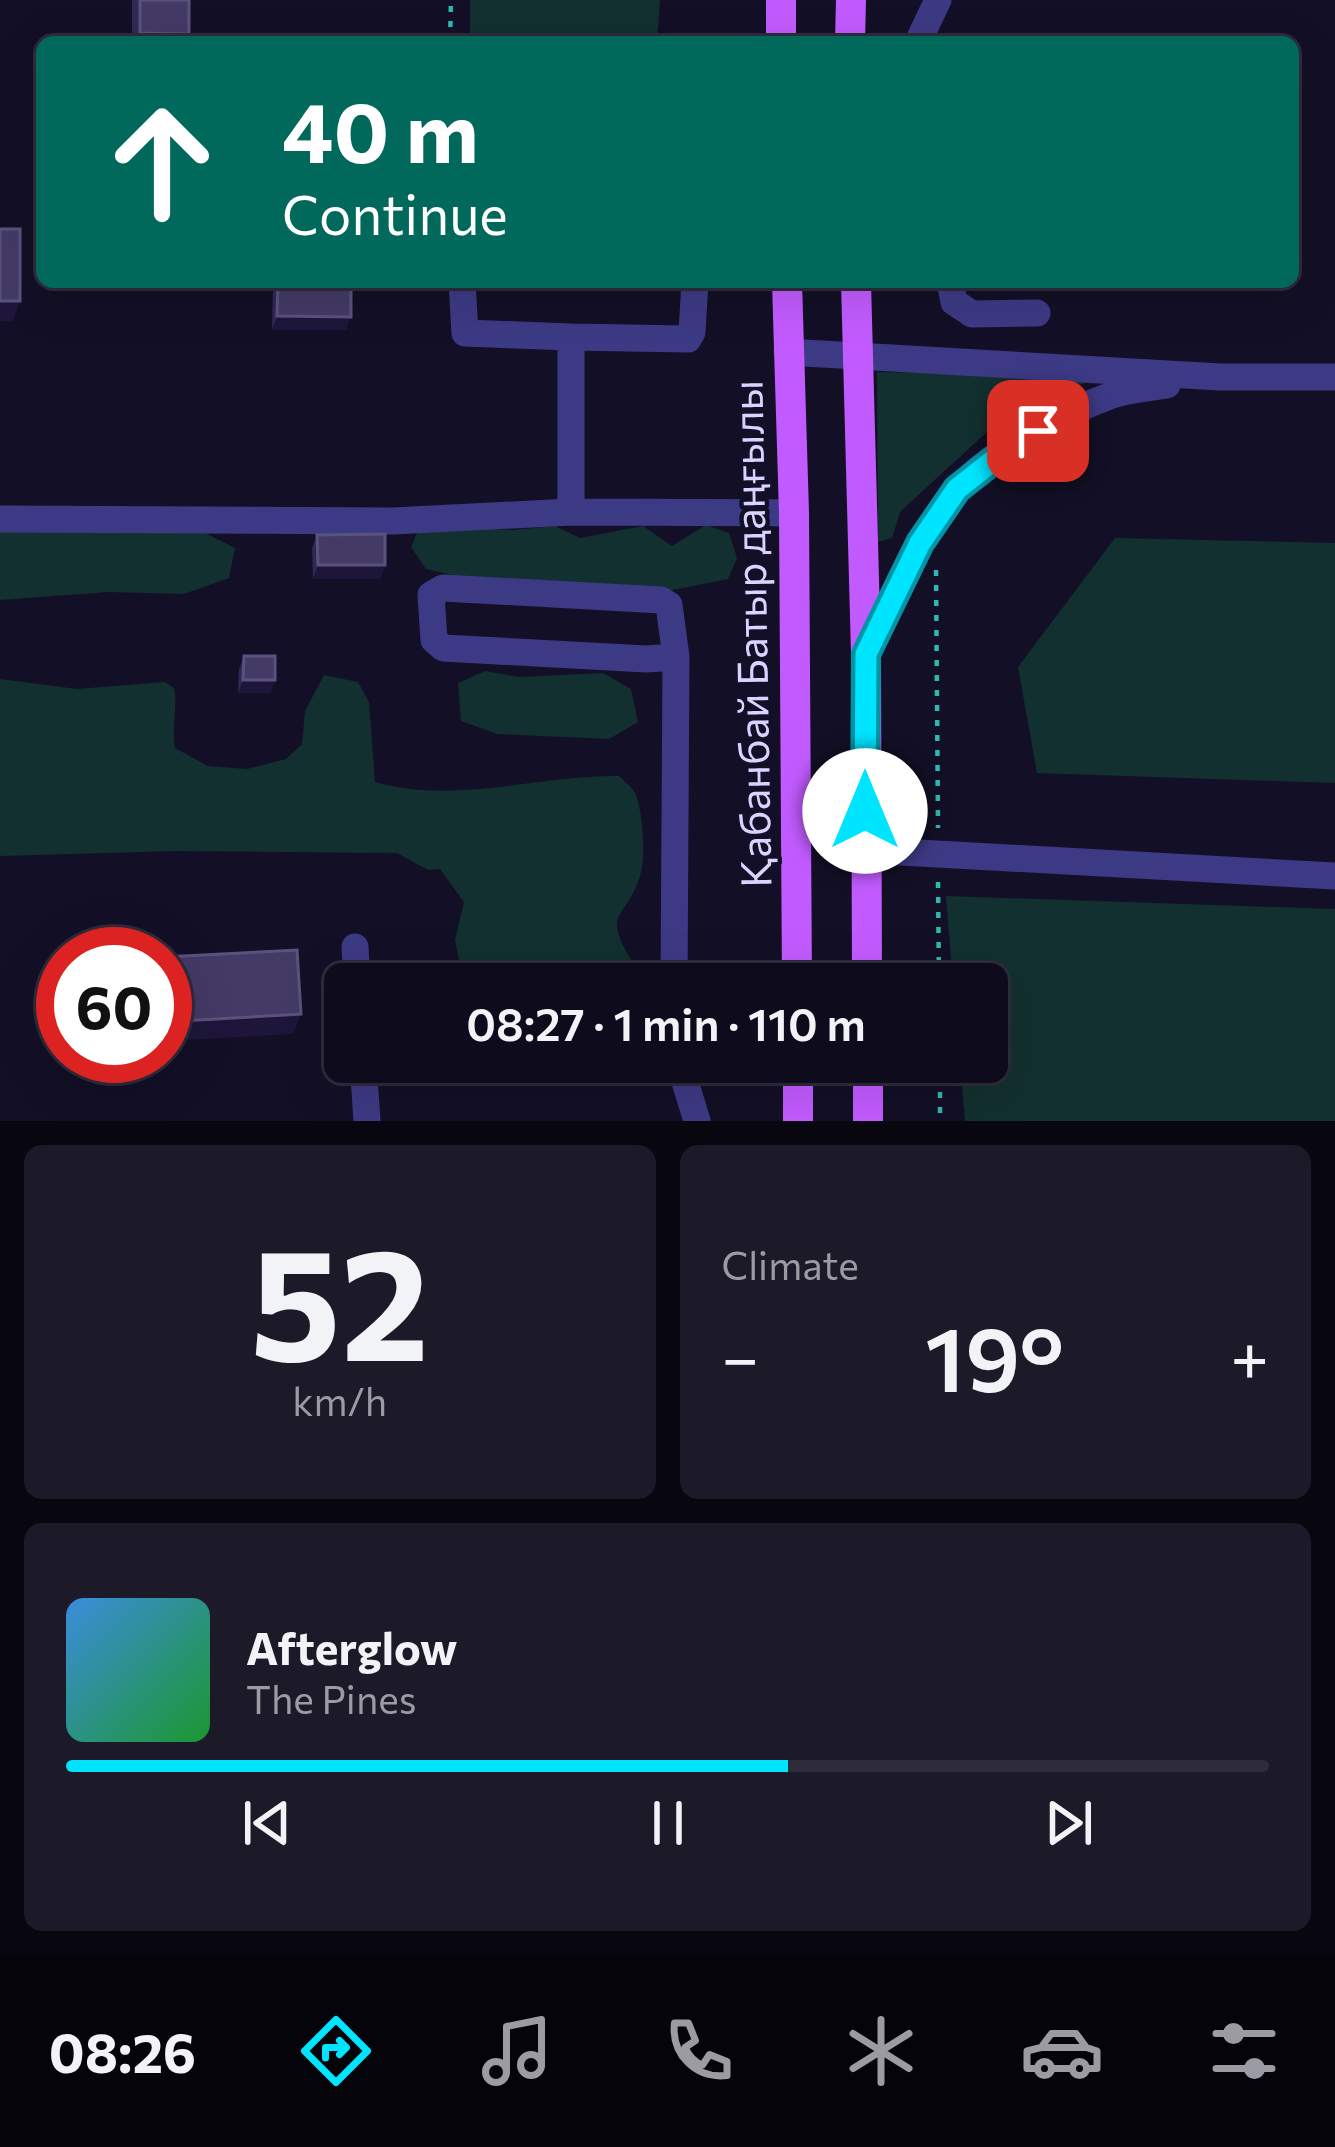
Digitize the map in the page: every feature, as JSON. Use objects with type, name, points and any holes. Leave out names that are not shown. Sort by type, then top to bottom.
[{"type":"main road","points":[[781,0],[782,36]]},
{"type":"main road","points":[[850,36],[851,0]]},
{"type":"main road","name":"Қабанбай Батыр даңғылы","points":[[787,288],[794,513],[797,963]]},
{"type":"main road","points":[[856,288],[866,654],[867,963]]},
{"type":"main road","points":[[798,1083],[798,1121]]},
{"type":"main road","points":[[868,1083],[868,1121]]},
{"type":"lane","points":[[920,36],[938,0]]},
{"type":"lane","points":[[462,288],[465,333],[688,339],[695,288]]},
{"type":"lane","points":[[952,288],[955,302],[972,314],[1037,313]]},
{"type":"lane","points":[[571,338],[571,512]]},
{"type":"lane","points":[[787,352],[1220,376],[1335,377]]},
{"type":"lane","points":[[866,654],[920,543],[957,489],[1014,444],[1115,393],[1220,376]]},
{"type":"lane","points":[[0,519],[393,520],[571,512],[794,513]]},
{"type":"lane","points":[[674,963],[676,656],[674,615],[662,600],[442,588],[430,595],[434,640],[443,648],[676,656]]},
{"type":"lane","points":[[865,850],[1335,876]]},
{"type":"lane","points":[[355,947],[356,963]]},
{"type":"lane","points":[[364,1083],[367,1121]]},
{"type":"lane","points":[[686,1083],[698,1121]]},
{"type":"path","points":[[450,36],[451,0]]},
{"type":"path","points":[[936,568],[939,963]]},
{"type":"path","points":[[940,1083],[940,1121]]},
{"type":"green space","points":[[470,0],[660,0],[657,36],[470,36]]},
{"type":"green space","points":[[877,372],[1099,377],[1002,418],[900,512],[892,538],[878,542]]},
{"type":"green space","points":[[706,525],[729,533],[737,558],[728,579],[653,594],[499,586],[426,569],[411,547],[418,531],[445,526],[513,530],[555,526],[580,538],[643,526],[672,546]]},
{"type":"green space","points":[[0,529],[199,530],[235,548],[229,578],[184,594],[108,592],[0,600]]},
{"type":"green space","points":[[1115,538],[1335,543],[1335,783],[1037,773],[1018,667]]},
{"type":"green space","points":[[485,671],[520,677],[603,673],[631,689],[638,722],[609,739],[497,734],[461,721],[458,683]]},
{"type":"green space","points":[[324,675],[358,682],[369,702],[375,782],[436,791],[619,776],[636,795],[642,826],[640,876],[617,924],[633,963],[460,963],[455,940],[464,902],[440,869],[428,870],[397,853],[177,851],[0,856],[0,679],[77,689],[165,682],[174,688],[175,748],[208,766],[247,769],[286,759],[302,744],[305,711]]},
{"type":"green space","points":[[946,896],[1335,909],[1335,1121],[965,1121],[962,1083],[1008,1083],[1008,963],[951,963]]},
{"type":"building","points":[[140,0],[189,0],[189,34],[140,33]]},
{"type":"building","points":[[0,229],[20,229],[20,301],[0,301]]},
{"type":"building","points":[[278,288],[351,288],[351,317],[277,316]]},
{"type":"building","points":[[385,534],[385,565],[318,565],[317,535]]},
{"type":"building","points":[[244,656],[275,656],[275,680],[243,680]]},
{"type":"building","points":[[297,950],[301,1014],[192,1020],[192,956]]},
{"type":"route","points":[[865,811],[866,654],[920,543],[957,489],[1038,431]]}]
